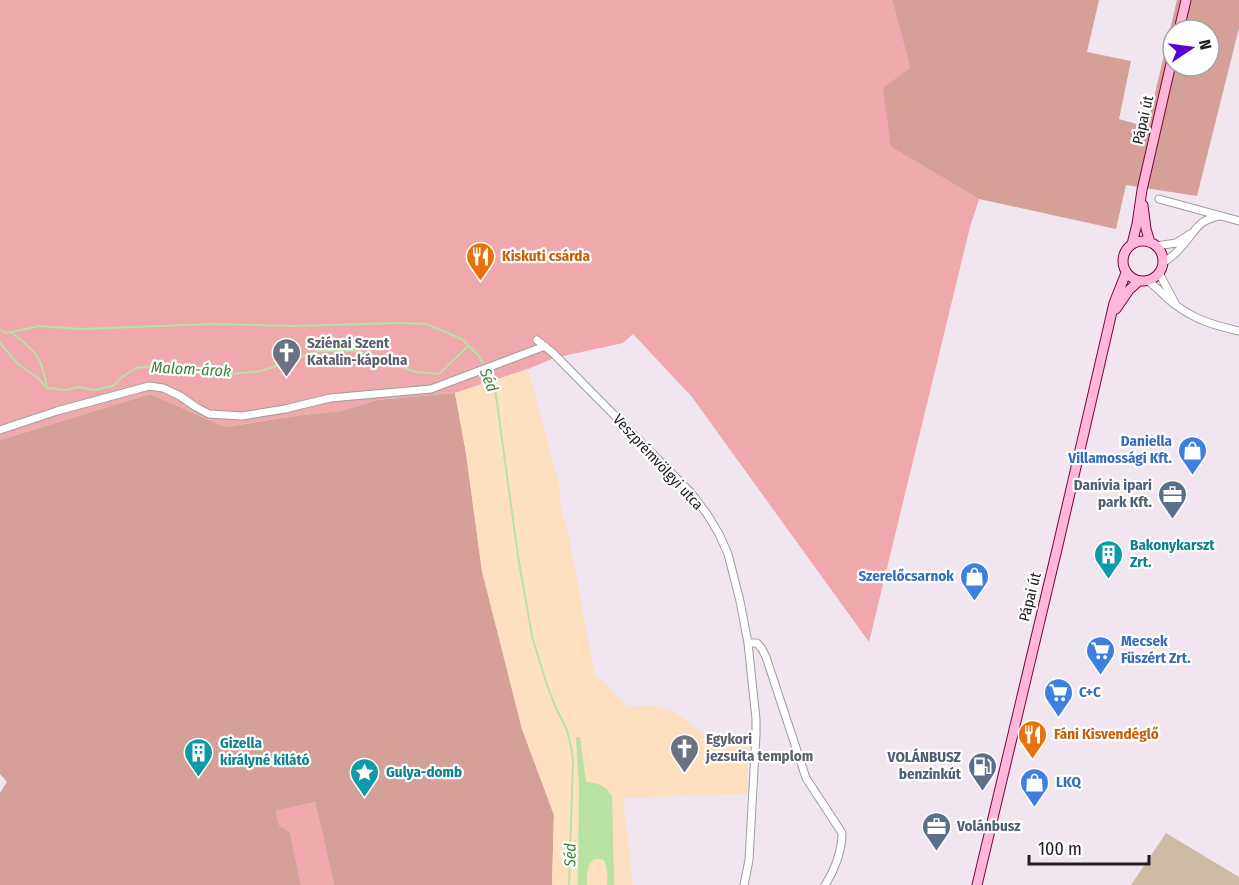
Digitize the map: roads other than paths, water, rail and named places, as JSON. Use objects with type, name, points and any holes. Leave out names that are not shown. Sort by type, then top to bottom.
[{"type":"main road","points":[[1182,18],[1186,0]]},
{"type":"main road","name":"Pápai út","points":[[1132,244],[1168,78]]},
{"type":"main road","name":"Pápai út","points":[[1142,190],[1146,229],[1153,244]]},
{"type":"main road","points":[[1140,241],[1153,244],[1161,252],[1163,263],[1159,273],[1154,278],[1143,281],[1130,277],[1124,268],[1125,251],[1132,244],[1140,241]]},
{"type":"main road","name":"Pápai út","points":[[977,885],[1114,303],[1126,273]]},
{"type":"main road","name":"Pápai út","points":[[1111,316],[1129,290],[1143,281]]},
{"type":"street","points":[[1159,199],[1239,221]]},
{"type":"street","points":[[1153,244],[1176,243],[1207,219],[1223,216]]},
{"type":"street","points":[[1163,263],[1183,246],[1192,232]]},
{"type":"street","points":[[1159,273],[1176,305]]},
{"type":"street","points":[[1143,281],[1198,319],[1239,331]]},
{"type":"street","name":"Veszprémvölgyi utca","points":[[537,340],[553,352],[691,493],[707,514],[728,554],[748,643],[756,718],[749,860],[744,885]]},
{"type":"street","points":[[0,430],[57,411],[149,386],[163,387],[209,414],[242,416],[330,398],[431,389],[545,346]]},
{"type":"street","points":[[748,643],[756,643],[766,657],[806,778],[842,832],[833,871],[825,885]]},
{"type":"waterway","name":"Séd","points":[[0,330],[6,333],[40,326],[81,329],[213,324],[294,326],[426,324],[462,339],[479,356],[484,366]]},
{"type":"waterway","name":"Malom-árok","points":[[11,332],[26,344],[40,361],[47,388]]},
{"type":"waterway","name":"Malom-árok","points":[[0,343],[18,364],[38,378],[47,388],[67,390],[78,387],[94,390],[113,386],[136,368],[154,366],[198,373],[231,374],[261,371],[319,351],[356,351],[416,372],[439,374],[468,346]]},
{"type":"waterway","name":"Séd","points":[[487,371],[495,388],[518,556],[532,636],[546,682],[566,728],[571,746],[573,761],[569,885]]},
{"type":"place","name":"Kiskuti csárda","points":[[481,282]]},
{"type":"place","name":"Sziénai Szent Katalin-kápolna","points":[[286,378]]},
{"type":"place","name":"Daniella Villamossági Kft.","points":[[1193,476]]},
{"type":"place","name":"Danívia ipari park Kft.","points":[[1173,520]]},
{"type":"place","name":"Bakonykarszt Zrt.","points":[[1109,580]]},
{"type":"place","name":"Szerelőcsarnok","points":[[975,602]]},
{"type":"place","name":"Mecsek Füszért Zrt.","points":[[1100,676]]},
{"type":"place","name":"C+C","points":[[1058,718]]},
{"type":"place","name":"Fáni Kisvendéglő","points":[[1033,760]]},
{"type":"place","name":"Egykori jezsuita templom","points":[[685,774]]},
{"type":"place","name":"Gizella királyné kilátó","points":[[199,778]]},
{"type":"place","name":"VOLÁNBUSZ benzinkút","points":[[982,792]]},
{"type":"place","name":"Gulya-domb","points":[[365,798]]},
{"type":"place","name":"LKQ","points":[[1035,808]]},
{"type":"place","name":"Volánbusz","points":[[936,852]]}]
